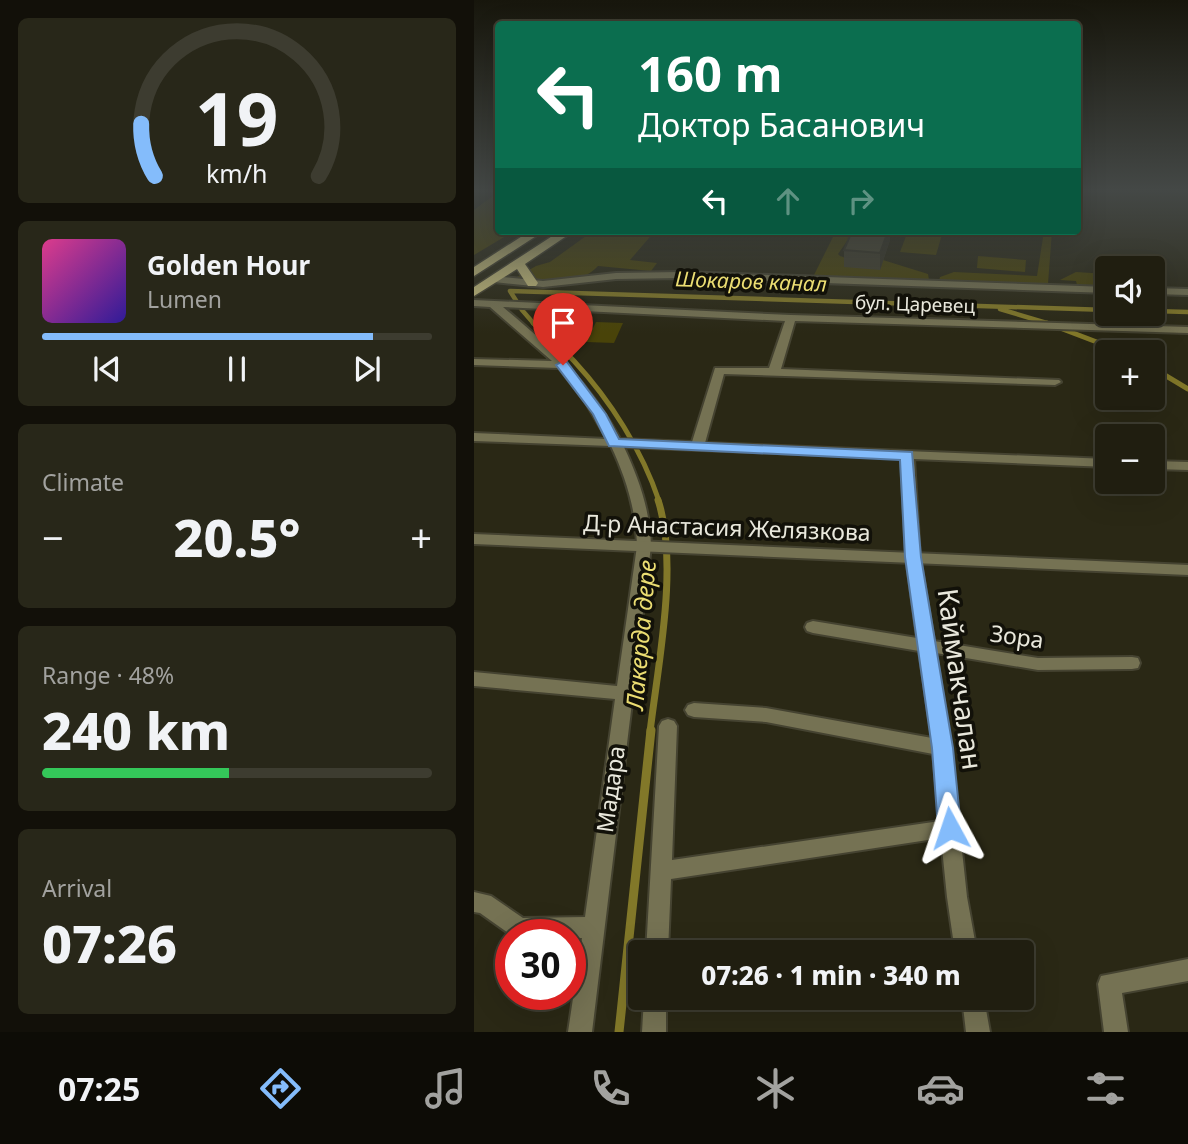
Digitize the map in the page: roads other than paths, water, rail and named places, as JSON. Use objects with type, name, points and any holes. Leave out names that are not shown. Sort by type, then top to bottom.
[{"type":"main road","points":[[474,272],[528,237]]},
{"type":"main road","points":[[474,292],[559,237]]},
{"type":"main road","points":[[519,263],[532,283]]},
{"type":"main road","points":[[474,280],[494,279]]},
{"type":"street","name":"бул. Царевец","points":[[494,279],[532,283],[644,275],[1095,290]]},
{"type":"street","points":[[1165,291],[1188,292]]},
{"type":"street","name":"бул. Царевец","points":[[474,303],[791,318],[1188,330]]},
{"type":"street","name":"Мадара","points":[[499,305],[563,365],[619,443],[643,514],[646,542],[623,693],[580,1032]]},
{"type":"street","points":[[774,372],[791,318]]},
{"type":"street","points":[[474,362],[563,365]]},
{"type":"street","points":[[697,447],[719,370],[1055,382]]},
{"type":"street","points":[[474,437],[1095,463]]},
{"type":"street","name":"Каймакчалан","points":[[907,456],[913,557],[942,748],[964,940]]},
{"type":"street","points":[[1165,465],[1188,466]]},
{"type":"street","name":"Д-р Анастасия Желязкова","points":[[474,539],[646,542],[682,546],[1188,570]]},
{"type":"street","name":"Зора","points":[[813,627],[1038,664],[1132,663]]},
{"type":"street","points":[[474,679],[623,693]]},
{"type":"street","points":[[693,710],[766,715],[942,748]]},
{"type":"street","points":[[657,940],[668,726]]},
{"type":"street","points":[[660,871],[950,828]]},
{"type":"street","points":[[474,902],[484,903],[520,929],[593,927]]},
{"type":"street","points":[[1116,1032],[1109,984],[1188,970]]},
{"type":"street","points":[[654,1032],[655,1010]]},
{"type":"street","points":[[975,1010],[978,1032]]},
{"type":"waterway","name":"Шокаров канал","points":[[534,324],[510,291],[1095,310]]},
{"type":"waterway","points":[[1000,309],[1050,324],[1047,323]]},
{"type":"waterway","points":[[1165,311],[1188,312]]},
{"type":"waterway","name":"Лакерда дере","points":[[534,324],[574,361],[624,426],[644,463],[659,501]]},
{"type":"waterway","points":[[1060,328],[1095,341]]},
{"type":"waterway","points":[[1165,375],[1188,389]]},
{"type":"waterway","name":"Лакерда дере","points":[[650,732],[667,583],[664,525],[658,500]]},
{"type":"waterway","name":"Лакерда дере","points":[[619,1032],[651,730]]}]
